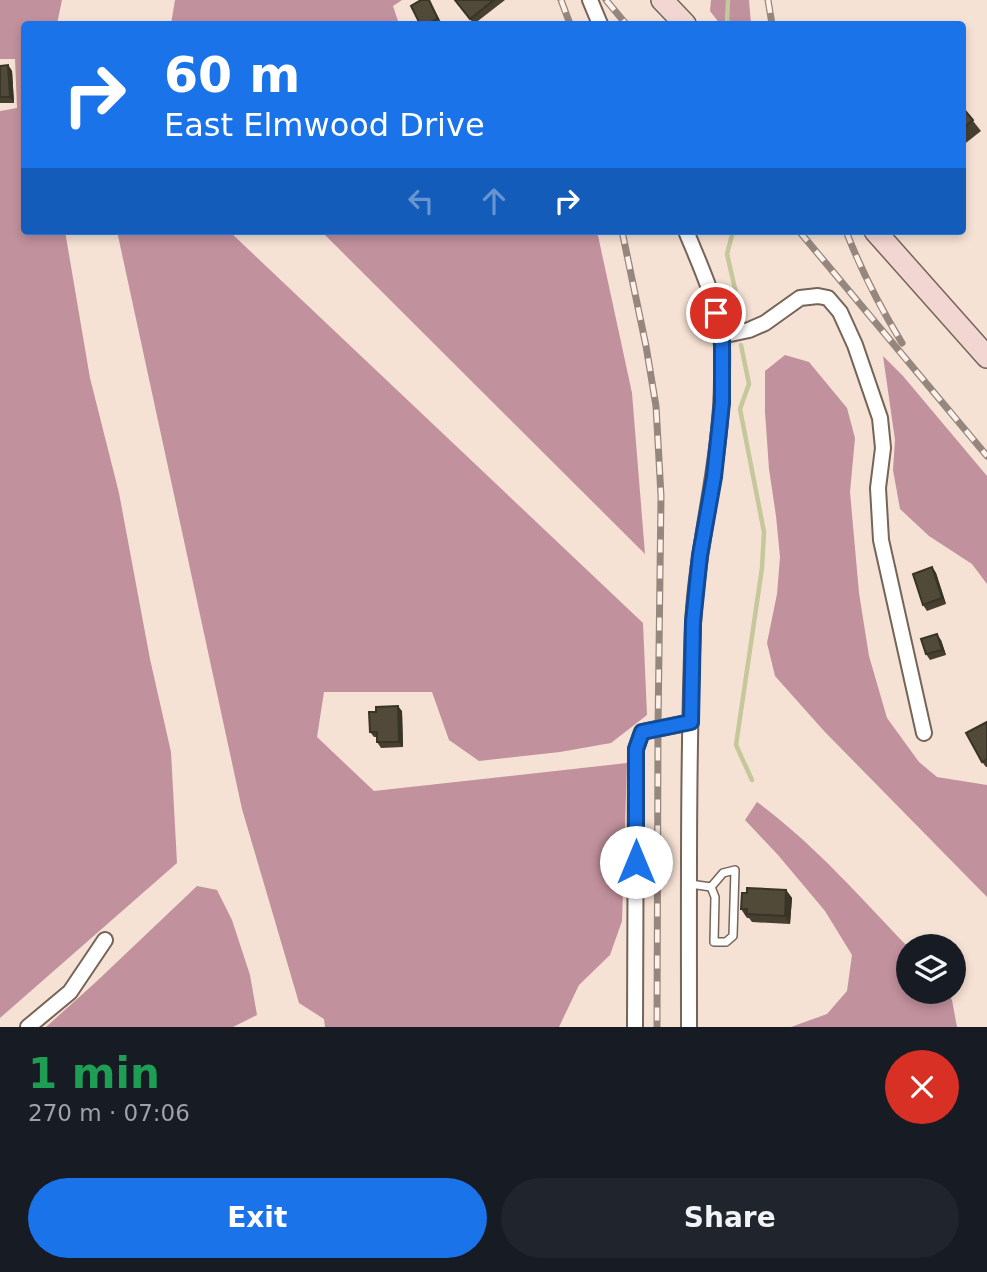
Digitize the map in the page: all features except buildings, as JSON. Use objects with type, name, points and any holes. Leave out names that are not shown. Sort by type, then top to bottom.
[{"type":"main road","points":[[662,0],[682,21]]},
{"type":"main road","points":[[879,235],[985,350]]},
{"type":"street","points":[[590,0],[599,21]]},
{"type":"street","points":[[688,235],[710,291],[722,336],[722,403],[693,622],[688,1027]]},
{"type":"street","points":[[722,336],[765,323],[800,298],[828,298],[840,312],[855,345],[880,418],[883,448],[878,488],[881,540],[924,733]]},
{"type":"street","points":[[635,1027],[636,749],[642,732],[691,722]]},
{"type":"street","points":[[29,1027],[69,992],[105,940]]},
{"type":"lane","points":[[735,870],[733,936],[726,942],[714,943],[715,897],[711,887],[723,873],[735,870]]},
{"type":"lane","points":[[690,884],[711,887]]},
{"type":"shaded area","points":[[0,0],[62,0],[58,21],[21,21],[21,235],[66,235],[90,378],[119,493],[150,659],[171,752],[177,863],[0,1018],[0,111],[17,108],[15,59],[0,59]]},
{"type":"shaded area","points":[[175,0],[402,0],[393,6],[398,21],[172,21]]},
{"type":"shaded area","points":[[711,0],[749,0],[751,21],[718,21],[710,11]]},
{"type":"shaded area","points":[[118,235],[233,235],[643,623],[647,715],[611,743],[479,761],[449,740],[432,692],[324,692],[317,737],[374,791],[627,763],[622,921],[610,955],[579,985],[559,1027],[325,1027],[324,1019],[299,1003],[242,809]]},
{"type":"shaded area","points":[[325,235],[598,235],[632,393],[645,554]]},
{"type":"shaded area","points":[[785,355],[809,362],[847,408],[855,438],[850,492],[859,593],[869,656],[887,718],[919,762],[937,777],[987,785],[987,897],[824,731],[775,676],[767,643],[777,594],[780,557],[769,469],[765,371]]},
{"type":"shaded area","points":[[883,356],[987,476],[987,584],[972,564],[929,536],[900,509],[893,470],[895,440]]},
{"type":"shaded area","points":[[757,802],[817,853],[896,934],[896,1004],[953,1004],[957,1027],[791,1027],[827,1014],[847,991],[852,955],[825,911],[745,820]]},
{"type":"shaded area","points":[[197,886],[217,890],[232,920],[250,975],[257,1015],[233,1027],[46,1027],[97,981]]},
{"type":"waterway","points":[[727,21],[728,0]]},
{"type":"waterway","points":[[732,235],[727,254],[739,306],[736,327]]},
{"type":"waterway","points":[[741,345],[749,384],[740,409],[764,532],[762,568],[736,745],[752,780]]},
{"type":"railway","points":[[561,0],[569,21]]},
{"type":"railway","points":[[606,0],[624,21]]},
{"type":"railway","points":[[768,0],[772,21]]},
{"type":"railway","points":[[623,235],[656,406],[661,496],[657,1027]]},
{"type":"railway","points":[[802,235],[987,456]]},
{"type":"railway","points":[[848,235],[871,288],[902,343]]},
{"type":"route","points":[[636,862],[636,749],[642,732],[691,722],[693,622],[722,403],[722,336],[716,313]]}]
